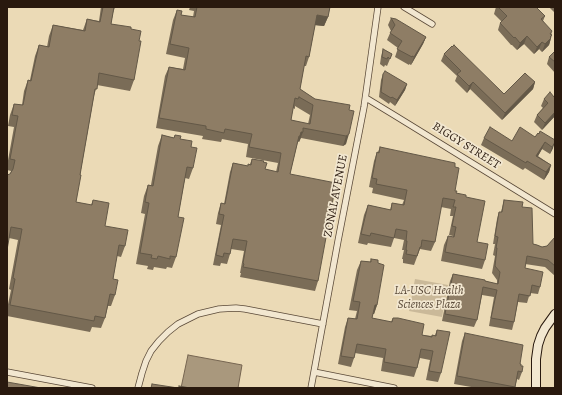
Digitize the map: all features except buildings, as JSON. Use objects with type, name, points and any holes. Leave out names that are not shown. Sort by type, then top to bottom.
[{"type":"street","name":"ZONAL AVENUE","points":[[311,388],[366,98],[378,7]]},
{"type":"street","points":[[404,7],[432,24]]},
{"type":"street","name":"BIGGY STREET","points":[[366,98],[555,214]]},
{"type":"street","points":[[138,388],[146,361],[151,351],[159,341],[178,324],[198,314],[219,309],[236,308],[323,324]]},
{"type":"street","points":[[536,388],[536,359],[538,345],[545,328],[555,314]]},
{"type":"street","points":[[7,372],[92,388]]},
{"type":"street","points":[[314,372],[394,388]]},
{"type":"green space","name":"LA-USC Health Sciences Plaza","points":[[415,279],[448,285],[442,317],[409,311]]},
{"type":"shaded area","points":[[188,355],[242,365],[238,388],[181,388]]}]
